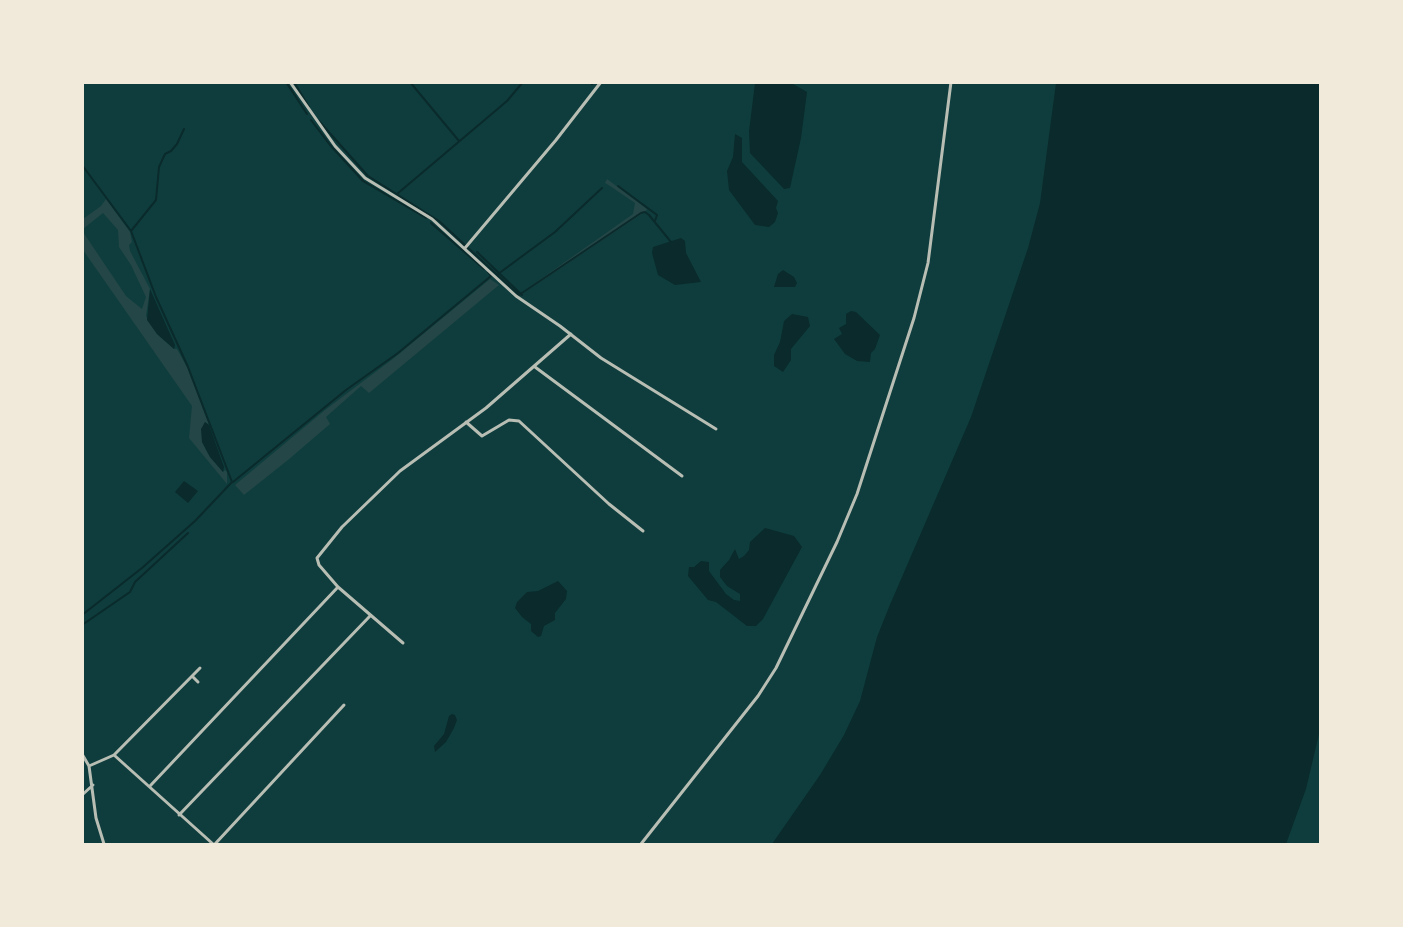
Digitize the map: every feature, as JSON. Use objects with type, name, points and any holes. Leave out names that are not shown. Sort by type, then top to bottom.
[{"type":"street","points":[[290,82],[312,116],[355,168],[373,184],[432,219],[516,296],[623,373],[716,429]]},
{"type":"street","points":[[465,248],[556,140],[601,82]]},
{"type":"street","points":[[641,844],[758,696],[776,668],[837,542],[857,494],[914,318],[928,263],[952,82]]},
{"type":"street","points":[[403,642],[338,587],[319,565],[317,558],[342,527],[400,471],[535,367],[571,334]]},
{"type":"street","points":[[535,367],[682,476]]},
{"type":"street","points":[[466,422],[482,436],[509,420],[519,421],[608,504],[643,531]]},
{"type":"street","points":[[150,786],[338,587]]},
{"type":"street","points":[[180,815],[370,616]]},
{"type":"street","points":[[89,766],[114,755],[200,668]]},
{"type":"street","points":[[192,676],[198,682]]},
{"type":"street","points":[[114,755],[214,844],[344,705]]},
{"type":"street","points":[[82,754],[89,766],[96,818],[104,844]]},
{"type":"street","points":[[82,796],[93,785]]},
{"type":"shaded area","points":[[755,83],[793,84],[807,92],[801,138],[790,188],[784,189],[750,153],[749,131]]},
{"type":"shaded area","points":[[1056,83],[1320,83],[1319,734],[1306,789],[1286,844],[772,844],[820,775],[844,735],[860,701],[877,637],[971,417],[1028,248],[1040,203]]},
{"type":"shaded area","points":[[735,134],[742,138],[742,162],[778,201],[776,208],[778,213],[775,222],[769,227],[755,225],[729,190],[727,171],[733,157]]},
{"type":"shaded area","points":[[607,179],[647,209],[646,211],[522,294],[633,214],[635,203],[605,183]]},
{"type":"shaded area","points":[[106,199],[130,232],[132,242],[129,245],[130,251],[150,289],[146,316],[157,334],[174,349],[177,349],[187,367],[209,425],[205,422],[202,442],[210,457],[223,472],[225,470],[227,472],[227,484],[189,438],[192,406],[83,250],[83,232],[126,296],[142,309],[146,297],[131,265],[119,247],[118,230],[103,213],[83,229],[83,219],[101,206]]},
{"type":"shaded area","points":[[681,238],[685,241],[686,253],[701,282],[675,285],[658,275],[652,253],[653,247]]},
{"type":"shaded area","points":[[783,270],[794,277],[797,283],[795,287],[774,287],[778,274]]},
{"type":"shaded area","points":[[490,279],[499,285],[369,393],[361,386],[326,417],[330,424],[288,460],[244,495],[235,485],[325,410],[394,358]]},
{"type":"shaded area","points":[[150,289],[175,345],[174,349],[157,334],[147,320]]},
{"type":"shaded area","points":[[851,311],[856,312],[880,335],[875,349],[871,353],[870,362],[857,361],[845,354],[834,339],[842,334],[839,328],[846,324],[846,314]]},
{"type":"shaded area","points":[[792,314],[808,317],[810,326],[791,349],[791,360],[783,372],[774,366],[774,355],[780,342],[784,321]]},
{"type":"shaded area","points":[[205,422],[209,425],[224,467],[223,472],[210,457],[202,442],[201,429]]},
{"type":"shaded area","points":[[184,481],[198,491],[188,503],[175,492]]},
{"type":"shaded area","points":[[765,528],[794,536],[802,547],[763,619],[756,626],[747,626],[716,602],[708,600],[688,576],[689,567],[694,567],[701,561],[709,562],[709,571],[726,594],[734,600],[740,601],[740,594],[727,586],[720,577],[720,570],[729,560],[735,549],[739,559],[744,556],[749,550],[750,542]]},
{"type":"shaded area","points":[[558,581],[567,591],[566,599],[555,613],[555,620],[544,626],[541,636],[538,637],[531,631],[531,624],[515,608],[517,602],[527,592],[538,591]]},
{"type":"shaded area","points":[[455,715],[457,720],[454,728],[446,742],[435,752],[434,746],[444,734],[449,716]]},
{"type":"waterway","points":[[286,82],[307,114]]},
{"type":"waterway","points":[[294,82],[309,107]]},
{"type":"waterway","points":[[410,82],[459,141]]},
{"type":"waterway","points":[[397,194],[507,101],[523,82]]},
{"type":"waterway","points":[[311,120],[330,145],[363,181],[426,218]]},
{"type":"waterway","points":[[319,121],[368,176],[439,221],[519,295],[641,213],[645,212],[649,215],[671,242]]},
{"type":"waterway","points":[[131,231],[156,200],[159,167],[165,154],[171,151],[177,144],[184,129]]},
{"type":"waterway","points":[[82,165],[131,231],[156,297],[188,367],[232,482],[195,521],[142,568],[82,615]]},
{"type":"waterway","points":[[618,186],[657,215],[655,221]]},
{"type":"waterway","points":[[498,274],[555,232],[602,188]]},
{"type":"waterway","points":[[431,223],[484,269]]},
{"type":"waterway","points":[[477,252],[522,295]]},
{"type":"waterway","points":[[233,482],[346,390],[398,353],[491,276],[488,272]]},
{"type":"waterway","points":[[82,625],[130,592],[135,582],[188,533]]}]
